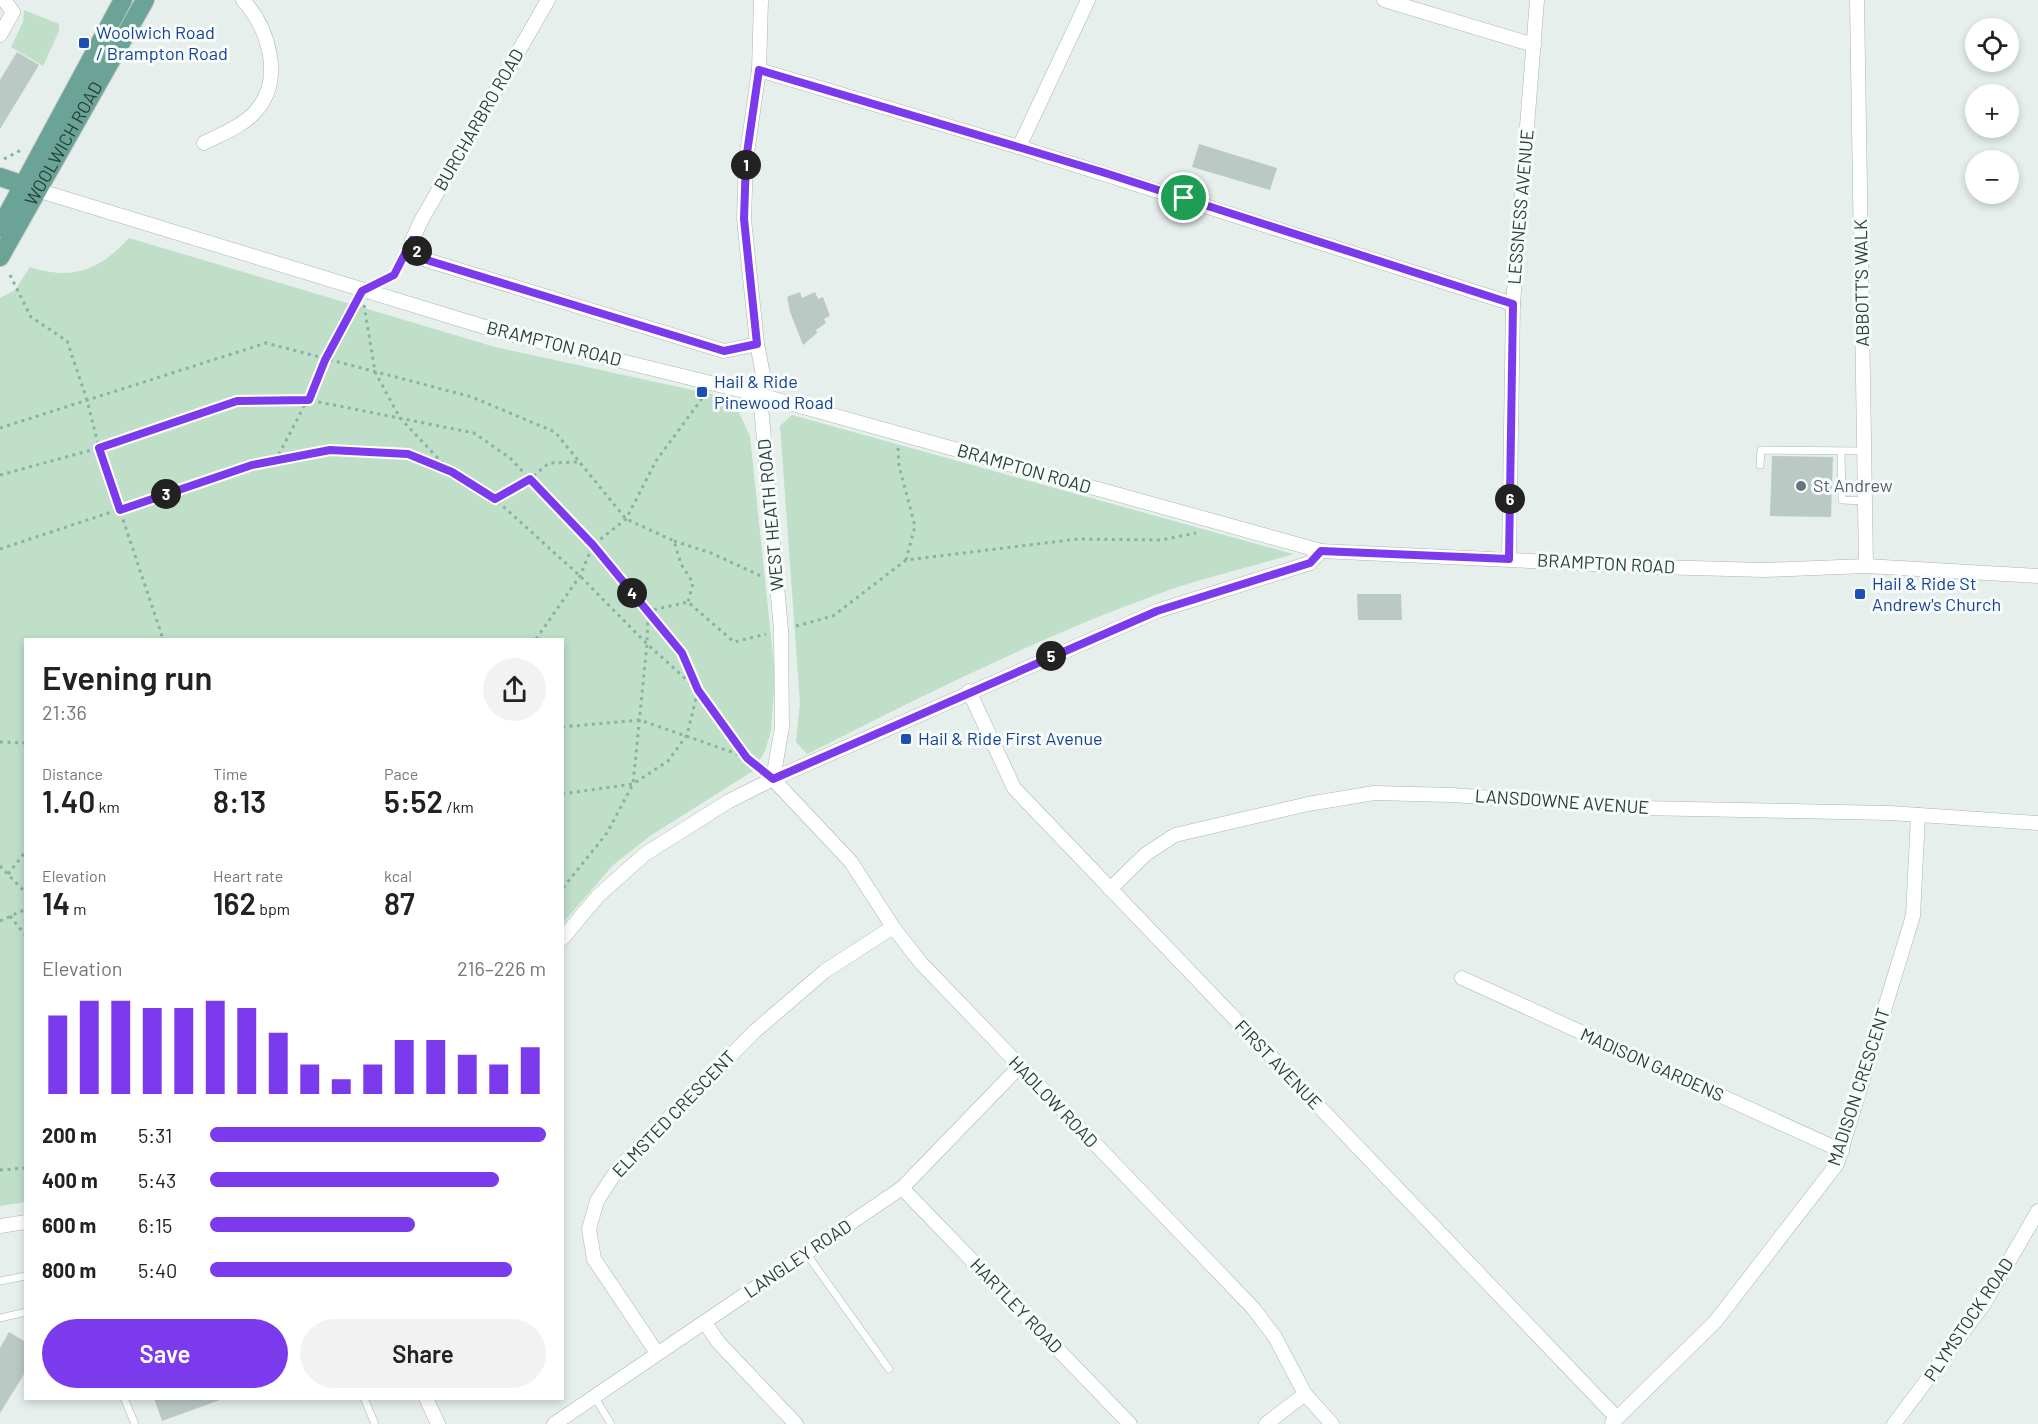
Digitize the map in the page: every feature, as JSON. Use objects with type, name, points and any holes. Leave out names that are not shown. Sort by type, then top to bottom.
[{"type":"main road","name":"WOOLWICH ROAD","points":[[0,257],[30,187],[123,0]]},
{"type":"main road","name":"WOOLWICH ROAD","points":[[0,228],[30,187],[145,0]]},
{"type":"main road","points":[[0,177],[30,187]]},
{"type":"street","points":[[0,35],[13,12],[4,0]]},
{"type":"street","points":[[204,143],[255,112],[270,85],[272,67],[269,49],[259,23],[243,0]]},
{"type":"street","name":"BURCHARBRO ROAD","points":[[412,240],[548,0]]},
{"type":"street","name":"WEST HEATH ROAD","points":[[761,0],[759,70],[746,160],[744,219],[757,344],[763,375],[760,395],[781,630],[782,727],[773,779]]},
{"type":"street","points":[[1019,147],[1088,0]]},
{"type":"street","points":[[1383,0],[1534,45]]},
{"type":"street","name":"LESSNESS AVENUE","points":[[1509,559],[1513,304],[1537,0]]},
{"type":"street","name":"ABBOTT'S WALK","points":[[1857,0],[1866,566]]},
{"type":"street","points":[[759,70],[1019,147],[1513,304]]},
{"type":"street","name":"BRAMPTON ROAD","points":[[30,187],[498,331],[760,395],[1321,551],[1657,567],[1764,570],[1866,566],[2038,576]]},
{"type":"street","points":[[412,240],[420,258],[724,351],[757,344]]},
{"type":"street","points":[[564,937],[597,896],[645,854],[729,801],[969,691],[1157,611],[1310,563],[1321,551]]},
{"type":"street","name":"FIRST AVENUE","points":[[969,691],[1014,788],[1614,1421]]},
{"type":"street","name":"HADLOW ROAD","points":[[773,779],[851,862],[893,927],[921,963],[1253,1308],[1275,1336],[1305,1394],[1332,1424]]},
{"type":"street","name":"LANSDOWNE AVENUE","points":[[1110,889],[1146,854],[1175,835],[1308,804],[1374,793],[1452,795],[1639,808],[1918,814],[2038,823]]},
{"type":"street","name":"MADISON CRESCENT","points":[[1614,1421],[1715,1322],[1837,1164],[1913,916],[1918,814]]},
{"type":"street","name":"ELMSTED CRESCENT","points":[[657,1353],[594,1259],[589,1229],[597,1201],[617,1170],[754,1031],[825,971],[893,927]]},
{"type":"street","name":"MADISON GARDENS","points":[[1462,978],[1842,1151]]},
{"type":"street","name":"LANGLEY ROAD","points":[[554,1424],[902,1188],[1018,1066]]},
{"type":"street","name":"HARTLEY ROAD","points":[[902,1188],[1130,1424]]},
{"type":"street","name":"PLYMSTOCK ROAD","points":[[1894,1424],[1984,1304],[2038,1211]]},
{"type":"street","points":[[0,1226],[24,1222]]},
{"type":"street","points":[[705,1323],[719,1343],[796,1424]]},
{"type":"street","points":[[1266,1424],[1305,1394]]},
{"type":"street","points":[[427,1400],[438,1424]]},
{"type":"lane","points":[[1760,465],[1761,450],[1865,451]]},
{"type":"lane","points":[[1841,452],[1842,500],[1865,501]]},
{"type":"lane","points":[[806,1253],[889,1369]]},
{"type":"lane","points":[[0,1281],[24,1276]]},
{"type":"lane","points":[[0,1318],[24,1312]]},
{"type":"lane","points":[[594,1396],[611,1424]]},
{"type":"lane","points":[[125,1400],[135,1424]]},
{"type":"lane","points":[[365,1400],[375,1424]]},
{"type":"path","points":[[275,461],[309,400],[325,360],[362,291],[394,275],[412,240]]},
{"type":"path","points":[[10,274],[31,317],[67,341],[87,400],[99,448],[163,638]]},
{"type":"path","points":[[362,291],[375,372],[400,418],[452,472]]},
{"type":"path","points":[[0,428],[266,343],[472,397],[555,432],[577,462],[626,519],[674,541],[711,553],[757,575],[776,578]]},
{"type":"path","points":[[537,638],[580,576],[593,545],[626,519],[656,460],[713,383]]},
{"type":"path","points":[[0,475],[99,448],[237,401],[309,400],[474,433],[510,458],[593,545],[682,653],[698,690],[687,735],[668,761],[633,784],[564,794]]},
{"type":"path","points":[[897,433],[899,466],[915,526],[906,560]]},
{"type":"path","points":[[0,549],[252,465],[330,450],[408,454],[452,472],[495,499],[580,576],[647,644],[698,690],[747,758],[773,779]]},
{"type":"path","points":[[495,499],[530,479],[549,463],[577,462]]},
{"type":"path","points":[[688,602],[734,642],[833,616],[906,560],[1078,539],[1161,540],[1230,526]]},
{"type":"path","points":[[674,541],[681,564],[693,583],[688,602]]},
{"type":"path","points":[[648,611],[688,602]]},
{"type":"path","points":[[564,887],[607,833],[633,784],[647,644],[648,611]]},
{"type":"path","points":[[564,727],[639,720],[747,758]]},
{"type":"path","points":[[0,742],[24,743]]},
{"type":"path","points":[[8,874],[24,854]]},
{"type":"path","points":[[0,866],[24,891]]},
{"type":"path","points":[[0,921],[24,910]]},
{"type":"path","points":[[9,916],[24,934]]},
{"type":"path","points":[[0,1170],[24,1168]]},
{"type":"green space","points":[[24,10],[59,24],[59,31],[43,66],[11,47],[23,22]]},
{"type":"green space","points":[[129,238],[495,347],[720,396],[739,413],[750,436],[775,675],[771,731],[765,751],[753,771],[650,836],[613,865],[564,922],[564,638],[24,638],[24,1202],[0,1206],[0,298],[15,290],[30,267],[59,273],[84,270],[96,265]]},
{"type":"green space","points":[[792,415],[1293,554],[1174,588],[1068,629],[937,689],[807,754],[796,742],[800,703],[780,426]]},
{"type":"building","points":[[17,52],[39,65],[0,129],[0,80]]},
{"type":"building","points":[[1199,144],[1277,168],[1270,190],[1192,167]]},
{"type":"building","points":[[800,292],[802,298],[815,292],[818,299],[823,297],[830,316],[824,319],[826,323],[816,330],[817,333],[803,345],[790,312],[787,297]]},
{"type":"building","name":"St Andrew","points":[[1772,456],[1833,457],[1831,517],[1770,516]]},
{"type":"building","points":[[1357,594],[1401,594],[1402,620],[1358,620]]},
{"type":"building","points":[[9,1332],[24,1341],[24,1374],[0,1413],[0,1348]]},
{"type":"building","points":[[155,1400],[220,1400],[162,1421]]},
{"type":"place","name":"Woolwich Road / Brampton Road","points":[[84,43]]},
{"type":"place","name":"Hail & Ride Pinewood Road","points":[[702,392]]},
{"type":"place","name":"St Andrew","points":[[1801,486]]},
{"type":"place","name":"Hail & Ride St Andrew's Church","points":[[1860,594]]},
{"type":"place","name":"Hail & Ride First Avenue","points":[[906,739]]},
{"type":"route","points":[[759,70],[1184,198],[1513,304],[1509,559],[1321,551],[1310,563],[1157,611],[969,691],[773,779],[747,758],[698,690],[682,653],[593,545],[530,479],[495,499],[452,472],[408,454],[330,450],[252,465],[120,510],[99,448],[237,401],[309,400],[325,360],[362,291],[394,275],[412,240],[420,258],[724,351],[757,344],[744,219],[746,160],[759,70]]}]
